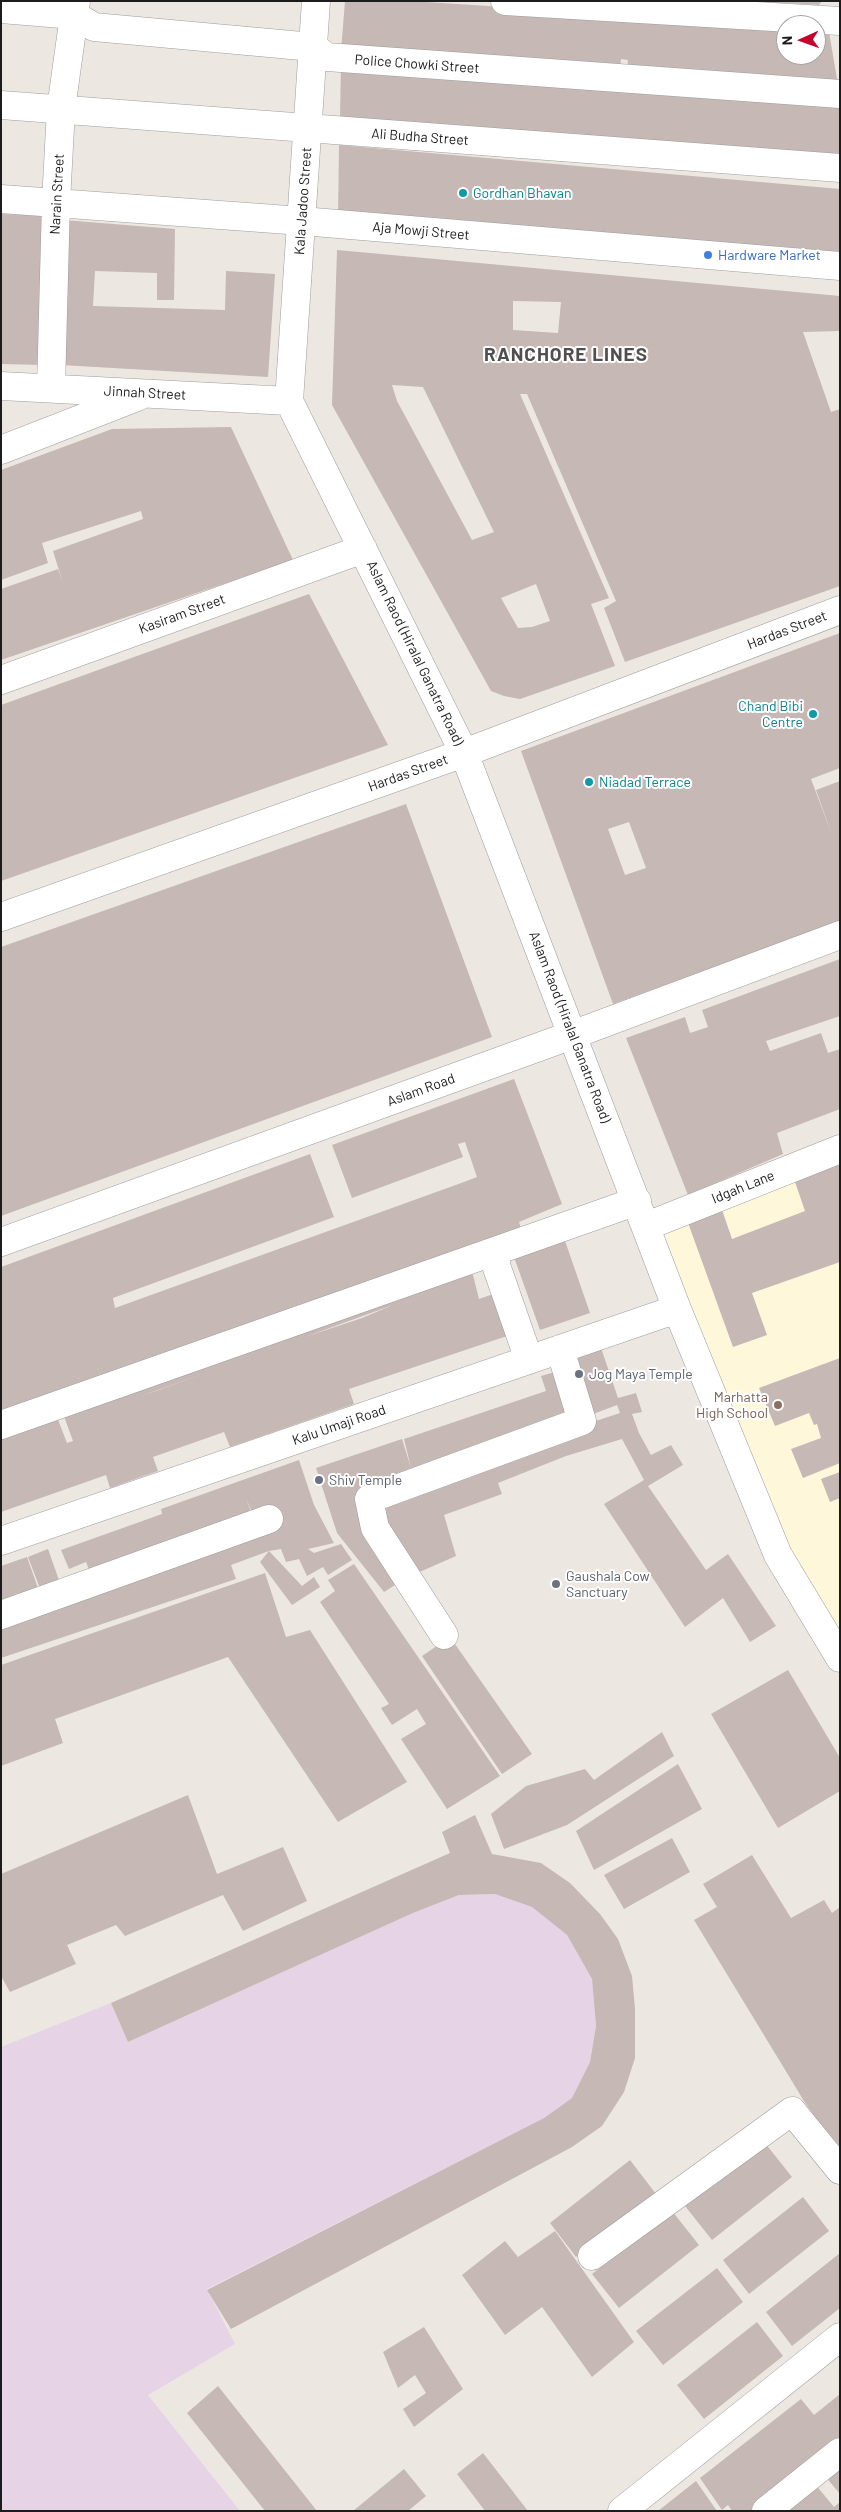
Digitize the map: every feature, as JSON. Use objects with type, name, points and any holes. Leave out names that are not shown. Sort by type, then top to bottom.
[{"type":"street","name":"Kala Jadoo Street","points":[[289,400],[316,1]]},
{"type":"street","points":[[505,1],[840,21]]},
{"type":"street","name":"Police Chowki Street","points":[[1,9],[75,8],[94,27],[313,46],[327,57],[840,94]]},
{"type":"street","name":"Narain Street","points":[[51,388],[56,202],[61,110],[75,8]]},
{"type":"street","name":"Ali Budha Street","points":[[1,104],[308,129],[840,168]]},
{"type":"street","name":"Aja Mowji Street","points":[[1,199],[302,221],[840,266]]},
{"type":"street","name":"Jinnah Street","points":[[1,386],[289,400]]},
{"type":"street","points":[[1,450],[147,393]]},
{"type":"street","name":"Aslam Raod (Hiralal Ganatra Road)","points":[[289,400],[464,752],[647,1226],[677,1309],[778,1555],[840,1658]]},
{"type":"street","name":"Kasiram Street","points":[[1,680],[363,549]]},
{"type":"street","name":"Hardas Street","points":[[1,917],[464,752],[840,610]]},
{"type":"street","name":"Aslam Road","points":[[1,1242],[572,1035],[840,935]]},
{"type":"street","name":"Idgah Lane","points":[[647,1226],[840,1149]]},
{"type":"street","points":[[133,1398],[496,1260],[637,1201]]},
{"type":"street","points":[[496,1260],[529,1360]]},
{"type":"street","points":[[1,1425],[496,1260]]},
{"type":"street","name":"Kalu Umaji Road","points":[[1,1542],[677,1309]]},
{"type":"street","points":[[444,1635],[375,1528],[369,1499],[582,1421],[560,1349]]},
{"type":"street","points":[[1,1615],[269,1519]]},
{"type":"street","points":[[592,2256],[792,2111],[840,2170]]},
{"type":"street","points":[[622,2511],[840,2337]]},
{"type":"street","points":[[766,2511],[840,2452]]},
{"type":"shaded area","name":"Marhatta High School","points":[[840,1149],[840,1658],[778,1555],[647,1226]]},
{"type":"shaded area","points":[[495,1894],[532,1907],[567,1935],[592,1979],[596,2026],[590,2062],[572,2098],[544,2118],[207,2289],[235,2344],[148,2395],[240,2511],[1,2511],[1,2047],[111,2003],[128,2042],[413,1913],[459,1895]]},
{"type":"building","points":[[345,1],[410,1],[776,24],[776,65],[826,65],[826,31],[829,32],[838,85],[627,71],[628,60],[621,59],[620,70],[341,51]]},
{"type":"building","points":[[671,1],[822,1],[819,5],[785,3],[785,10]]},
{"type":"building","points":[[341,65],[840,100],[840,159],[340,117]]},
{"type":"building","points":[[339,145],[840,189],[840,257],[338,219]]},
{"type":"building","points":[[1,214],[48,216],[43,365],[1,364]]},
{"type":"building","points":[[64,220],[175,229],[174,300],[157,300],[157,273],[95,271],[93,306],[225,310],[226,271],[275,274],[268,377],[61,365]]},
{"type":"building","points":[[337,250],[840,296],[840,331],[803,332],[831,412],[840,409],[840,586],[625,662],[604,608],[616,601],[527,394],[520,394],[609,598],[591,604],[615,666],[520,699],[504,696],[491,691],[332,405]],"holes":[[[513,301],[561,302],[558,333],[513,330]],[[392,385],[423,387],[494,532],[472,540],[397,401]],[[536,584],[550,621],[532,627],[518,628],[501,598]]]},
{"type":"building","points":[[231,427],[293,560],[1,660],[1,589],[58,569],[63,583],[53,551],[143,519],[141,511],[42,543],[48,563],[1,580],[1,470],[112,429]]},
{"type":"building","points":[[309,594],[388,745],[1,881],[1,705]]},
{"type":"building","points":[[840,633],[840,768],[811,779],[832,835],[816,790],[840,781],[840,921],[613,1004],[521,751]],"holes":[[[629,822],[646,868],[625,875],[608,829]]]},
{"type":"building","points":[[406,804],[492,1037],[1,1216],[1,947]]},
{"type":"building","points":[[840,959],[840,1016],[766,1041],[770,1051],[821,1033],[828,1053],[840,1049],[840,1109],[777,1133],[783,1154],[688,1195],[626,1038],[685,1017],[690,1033],[708,1027],[702,1010]]},
{"type":"building","points":[[514,1079],[562,1204],[519,1222],[522,1232],[469,1259],[479,1299],[502,1291],[516,1333],[349,1389],[354,1404],[230,1447],[224,1432],[153,1457],[158,1471],[110,1488],[106,1475],[1,1512],[1,1432],[55,1412],[67,1443],[73,1441],[61,1408],[1,1419],[1,1267],[310,1154],[334,1217],[113,1298],[115,1308],[477,1177],[465,1142],[458,1144],[463,1157],[352,1198],[332,1145]],"holes":[[[393,1305],[362,1318],[305,1337]]]},
{"type":"building","points":[[840,1161],[840,1262],[752,1293],[767,1335],[733,1347],[687,1220],[721,1207],[732,1239],[805,1211],[794,1179]]},
{"type":"building","points":[[564,1238],[590,1313],[540,1330],[514,1257]]},
{"type":"building","points":[[600,1345],[618,1398],[636,1393],[642,1412],[632,1414],[639,1433],[651,1455],[671,1445],[683,1465],[648,1486],[706,1570],[728,1554],[776,1626],[750,1642],[723,1598],[685,1627],[604,1504],[644,1480],[622,1439],[566,1456],[498,1483],[502,1494],[444,1515],[456,1556],[415,1574],[372,1501],[529,1443],[620,1413],[617,1405],[588,1416],[568,1356]]},
{"type":"building","points":[[840,1358],[840,1463],[803,1478],[791,1449],[821,1438],[817,1424],[814,1425],[809,1413],[775,1426],[759,1388]]},
{"type":"building","points":[[562,1370],[578,1420],[360,1497],[406,1578],[384,1592],[337,1533],[316,1468],[402,1439],[411,1468],[404,1439],[546,1391],[541,1376]]},
{"type":"building","points":[[299,1460],[314,1505],[334,1543],[308,1549],[314,1553],[341,1544],[352,1560],[328,1575],[323,1567],[307,1576],[299,1559],[286,1562],[281,1549],[269,1551],[231,1565],[236,1579],[1,1658],[1,1620],[253,1515],[246,1498],[252,1515],[90,1572],[86,1562],[69,1569],[61,1550],[162,1514],[161,1509]]},
{"type":"building","points":[[840,1472],[840,1498],[830,1502],[821,1479]]},
{"type":"building","points":[[48,1549],[60,1583],[41,1591],[28,1557]]},
{"type":"building","points":[[269,1551],[302,1586],[314,1577],[320,1587],[292,1605],[260,1562]]},
{"type":"building","points":[[27,1557],[39,1591],[1,1605],[1,1566]]},
{"type":"building","points":[[354,1564],[500,1776],[447,1809],[401,1739],[426,1724],[417,1709],[392,1725],[381,1708],[389,1704],[320,1602],[335,1591],[328,1580]]},
{"type":"building","points":[[265,1573],[286,1637],[310,1630],[407,1782],[338,1822],[228,1657],[55,1719],[63,1743],[1,1766],[1,1665]]},
{"type":"building","points":[[450,1637],[532,1754],[502,1774],[422,1656]]},
{"type":"building","points":[[788,1670],[840,1758],[840,1791],[778,1828],[711,1714]]},
{"type":"building","points":[[662,1732],[674,1756],[567,1825],[504,1849],[491,1814],[526,1786],[585,1769],[594,1780]]},
{"type":"building","points":[[678,1764],[702,1809],[594,1870],[576,1831]]},
{"type":"building","points":[[188,1795],[217,1874],[283,1847],[307,1901],[243,1931],[223,1895],[125,1936],[116,1925],[67,1945],[76,1964],[10,1992],[1,1976],[1,1874]]},
{"type":"building","points":[[475,1815],[492,1854],[541,1863],[570,1883],[600,1914],[618,1939],[632,1976],[635,2009],[635,2058],[624,2092],[602,2126],[572,2147],[231,2329],[207,2290],[544,2118],[572,2098],[590,2062],[596,2026],[592,1979],[567,1935],[532,1907],[495,1894],[459,1895],[413,1913],[128,2042],[111,2003],[450,1853],[442,1832]]},
{"type":"building","points":[[672,1838],[690,1872],[624,1909],[604,1875]]},
{"type":"building","points":[[752,1855],[791,1918],[824,1900],[832,1913],[840,1907],[840,2154],[804,2101],[694,1920],[717,1907],[703,1884]]},
{"type":"building","points":[[765,2143],[792,2177],[712,2240],[685,2206]]},
{"type":"building","points":[[630,2160],[656,2194],[576,2257],[550,2223]]},
{"type":"building","points":[[803,2197],[829,2231],[749,2294],[723,2260]]},
{"type":"building","points":[[672,2211],[699,2245],[619,2308],[592,2274]]},
{"type":"building","points":[[555,2231],[634,2342],[592,2377],[542,2307],[505,2335],[462,2275],[505,2241],[518,2257]]},
{"type":"building","points":[[840,2253],[840,2308],[792,2346],[766,2312]]},
{"type":"building","points":[[717,2268],[743,2302],[663,2365],[636,2331]]},
{"type":"building","points":[[757,2322],[783,2356],[704,2419],[677,2385]]},
{"type":"building","points":[[424,2327],[463,2389],[414,2427],[403,2409],[426,2393],[415,2375],[398,2388],[383,2352]]},
{"type":"building","points":[[218,2386],[317,2511],[265,2511],[187,2413]]},
{"type":"building","points":[[840,2394],[840,2441],[752,2511],[732,2511],[728,2505],[722,2510],[700,2478],[801,2399],[814,2415]]},
{"type":"building","points":[[483,2453],[528,2511],[485,2511],[457,2474]]},
{"type":"building","points":[[840,2464],[840,2494],[825,2476]]},
{"type":"building","points":[[404,2469],[426,2496],[408,2511],[353,2511]]},
{"type":"building","points":[[696,2481],[717,2511],[658,2511]]},
{"type":"building","points":[[815,2484],[834,2507],[840,2502],[840,2511],[780,2511]]},
{"type":"place","name":"Gordhan Bhavan","points":[[463,193]]},
{"type":"place","name":"Hardware Market","points":[[708,255]]},
{"type":"place","name":"Chand Bibi Centre","points":[[813,714]]},
{"type":"place","name":"Niadad Terrace","points":[[589,782]]},
{"type":"place","name":"Jog Maya Temple","points":[[579,1374]]},
{"type":"place","name":"Marhatta High School","points":[[778,1405]]},
{"type":"place","name":"Shiv Temple","points":[[319,1480]]},
{"type":"place","name":"Gaushala Cow Sanctuary","points":[[556,1584]]},
{"type":"district","name":"RANCHORE LINES","points":[[566,355]]}]
